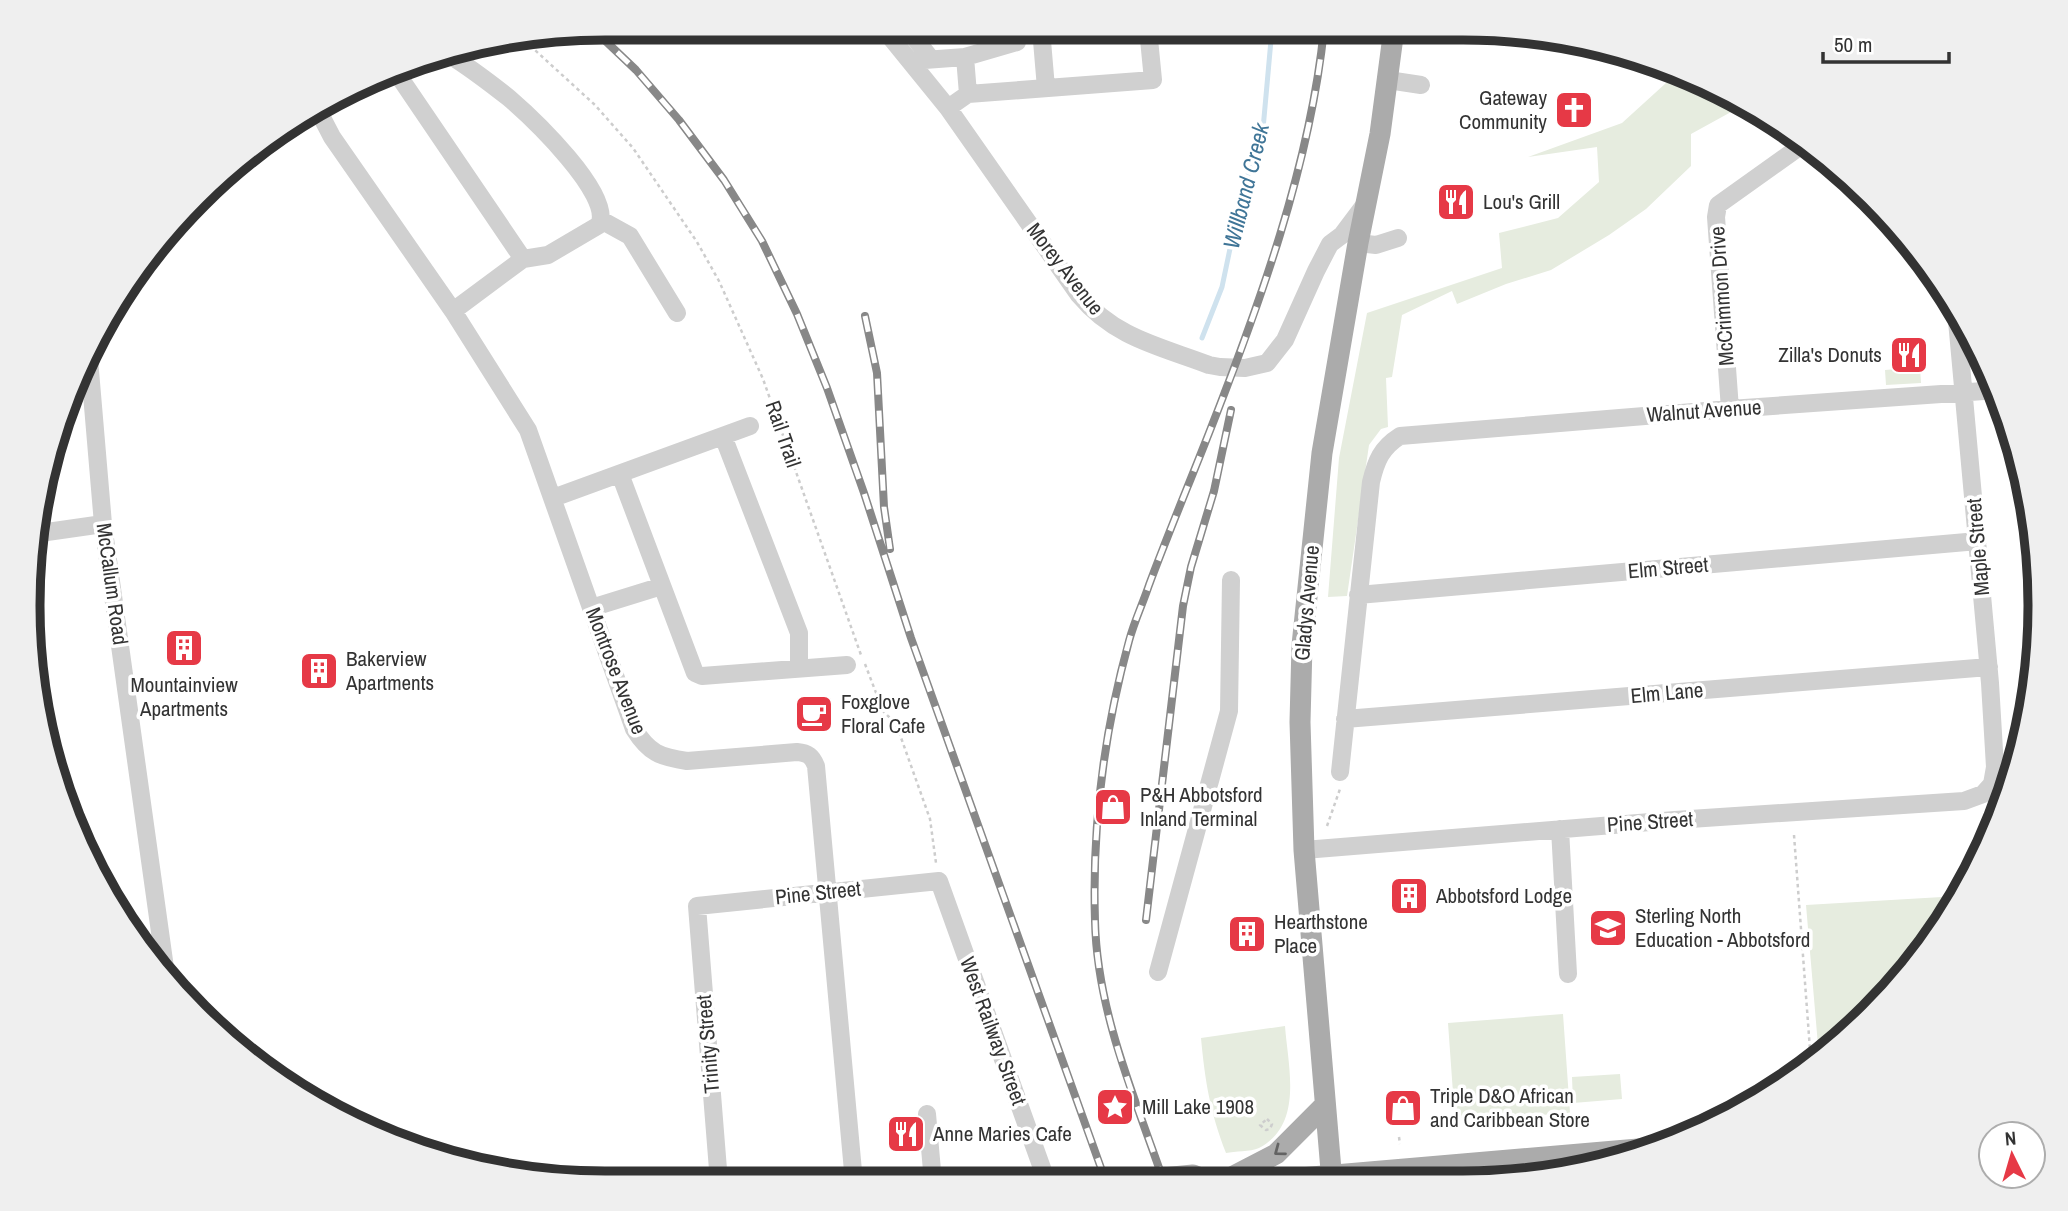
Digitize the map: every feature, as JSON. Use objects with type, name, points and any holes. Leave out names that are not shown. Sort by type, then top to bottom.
[{"type":"main road","name":"Gladys Avenue","points":[[1330,1171],[1304,850],[1300,722],[1304,621],[1322,453],[1358,243],[1380,134],[1393,40]]},
{"type":"main road","points":[[1243,1171],[1276,1154],[1325,1105]]},
{"type":"main road","points":[[1452,1171],[1542,1165]]},
{"type":"street","name":"Morey Avenue","points":[[893,40],[948,108],[1091,309],[1120,331],[1220,367],[1245,368],[1267,363],[1285,341],[1330,244],[1342,235],[1366,203]]},
{"type":"street","points":[[916,40],[931,60]]},
{"type":"street","points":[[911,61],[965,57],[1017,40]]},
{"type":"street","points":[[1042,40],[1046,88]]},
{"type":"street","points":[[948,108],[968,94],[1153,80],[1149,40]]},
{"type":"street","points":[[965,57],[968,94]]},
{"type":"street","points":[[453,311],[523,260],[548,255],[599,225],[602,215],[590,186],[543,130],[509,99],[457,61]]},
{"type":"street","points":[[401,79],[523,260]]},
{"type":"street","points":[[1388,80],[1421,85]]},
{"type":"street","name":"Montrose Avenue","points":[[322,117],[332,137],[453,311],[522,418],[534,444],[634,729],[647,748],[673,759],[687,761],[797,752],[805,752],[813,759],[816,765],[853,1171]]},
{"type":"street","name":"McCrimmon Drive","points":[[1730,409],[1716,217],[1718,205],[1796,149]]},
{"type":"street","points":[[601,220],[630,236],[677,313]]},
{"type":"street","points":[[1358,243],[1376,244],[1398,238]]},
{"type":"street","name":"Maple Street","points":[[1958,335],[1989,667],[1995,767],[1992,784]]},
{"type":"street","name":"McCallum Road","points":[[90,374],[103,524],[164,958]]},
{"type":"street","name":"Walnut Avenue","points":[[1358,595],[1370,482],[1376,460],[1390,443],[1400,436],[1986,391]]},
{"type":"street","points":[[553,498],[750,426]]},
{"type":"street","points":[[723,436],[799,633],[799,669]]},
{"type":"street","points":[[620,474],[695,673],[702,676],[847,665]]},
{"type":"street","points":[[45,532],[103,524]]},
{"type":"street","name":"Elm Street","points":[[1358,595],[1978,541]]},
{"type":"street","points":[[1158,972],[1229,711],[1231,580]]},
{"type":"street","points":[[591,608],[662,586]]},
{"type":"street","points":[[1340,772],[1358,595]]},
{"type":"street","name":"Elm Lane","points":[[1345,719],[1989,667]]},
{"type":"street","name":"Pine Street","points":[[1304,850],[1964,801],[1983,794],[1992,784]]},
{"type":"street","points":[[1560,830],[1569,974]]},
{"type":"street","name":"Pine Street","points":[[697,906],[939,881]]},
{"type":"street","name":"West Railway Street","points":[[939,881],[1042,1171]]},
{"type":"street","name":"Trinity Street","points":[[697,906],[718,1171]]},
{"type":"street","points":[[927,1114],[932,1171]]},
{"type":"path","name":"Rail Trail","points":[[530,45],[595,105],[633,148],[697,242],[719,281],[763,379],[878,700],[899,733],[930,819],[939,881]]},
{"type":"path","points":[[1327,826],[1343,778],[1340,772]]},
{"type":"path","points":[[1794,835],[1810,1051]]},
{"type":"path","points":[[1399,1137],[1400,1144]]},
{"type":"shaded area","points":[[1670,80],[1731,108],[1731,112],[1691,134],[1691,166],[1646,209],[1609,235],[1551,270],[1506,284],[1457,304],[1452,291],[1402,315],[1392,377],[1386,378],[1388,427],[1381,429],[1369,445],[1347,596],[1328,597],[1339,458],[1367,313],[1502,268],[1499,233],[1558,218],[1599,182],[1597,147],[1528,157],[1622,123]]},
{"type":"shaded area","points":[[1920,367],[1921,383],[1886,385],[1885,370]]},
{"type":"shaded area","points":[[1947,897],[1911,950],[1887,978],[1818,1045],[1806,905]]},
{"type":"shaded area","points":[[1563,1014],[1570,1113],[1455,1121],[1448,1023]]},
{"type":"shaded area","points":[[1285,1026],[1290,1093],[1288,1110],[1282,1125],[1273,1138],[1259,1148],[1226,1153],[1209,1096],[1201,1038]]},
{"type":"shaded area","points":[[1620,1074],[1622,1099],[1573,1103],[1572,1077]]},
{"type":"waterway","name":"Willband Creek","points":[[1202,338],[1222,287],[1241,196],[1263,129],[1271,40]]},
{"type":"railway","points":[[605,40],[636,70],[679,120],[724,180],[762,241],[797,314],[827,388],[911,638],[1102,1171]]},
{"type":"railway","points":[[1160,1171],[1119,1054],[1097,955],[1096,850],[1106,745],[1131,634],[1228,385],[1280,235],[1307,132],[1322,40]]},
{"type":"railway","points":[[865,316],[877,373],[884,507],[890,549]]},
{"type":"railway","points":[[1146,920],[1183,606],[1191,567],[1214,491],[1231,410]]},
{"type":"place","name":"Gateway Community","points":[[1574,110]]},
{"type":"place","name":"Lou's Grill","points":[[1456,202]]},
{"type":"place","name":"Zilla's Donuts","points":[[1909,355]]},
{"type":"place","name":"Mountainview Apartments","points":[[184,648]]},
{"type":"place","name":"Bakerview Apartments","points":[[319,671]]},
{"type":"place","name":"Foxglove Floral Cafe","points":[[814,714]]},
{"type":"place","name":"P&H Abbotsford Inland Terminal","points":[[1113,807]]},
{"type":"place","name":"Abbotsford Lodge","points":[[1409,896]]},
{"type":"place","name":"Sterling North Education - Abbotsford","points":[[1608,928]]},
{"type":"place","name":"Hearthstone Place","points":[[1247,934]]},
{"type":"place","name":"Mill Lake 1908","points":[[1115,1107]]},
{"type":"place","name":"Triple D&O African and Caribbean Store","points":[[1403,1108]]},
{"type":"place","name":"Anne Maries Cafe","points":[[906,1134]]}]
